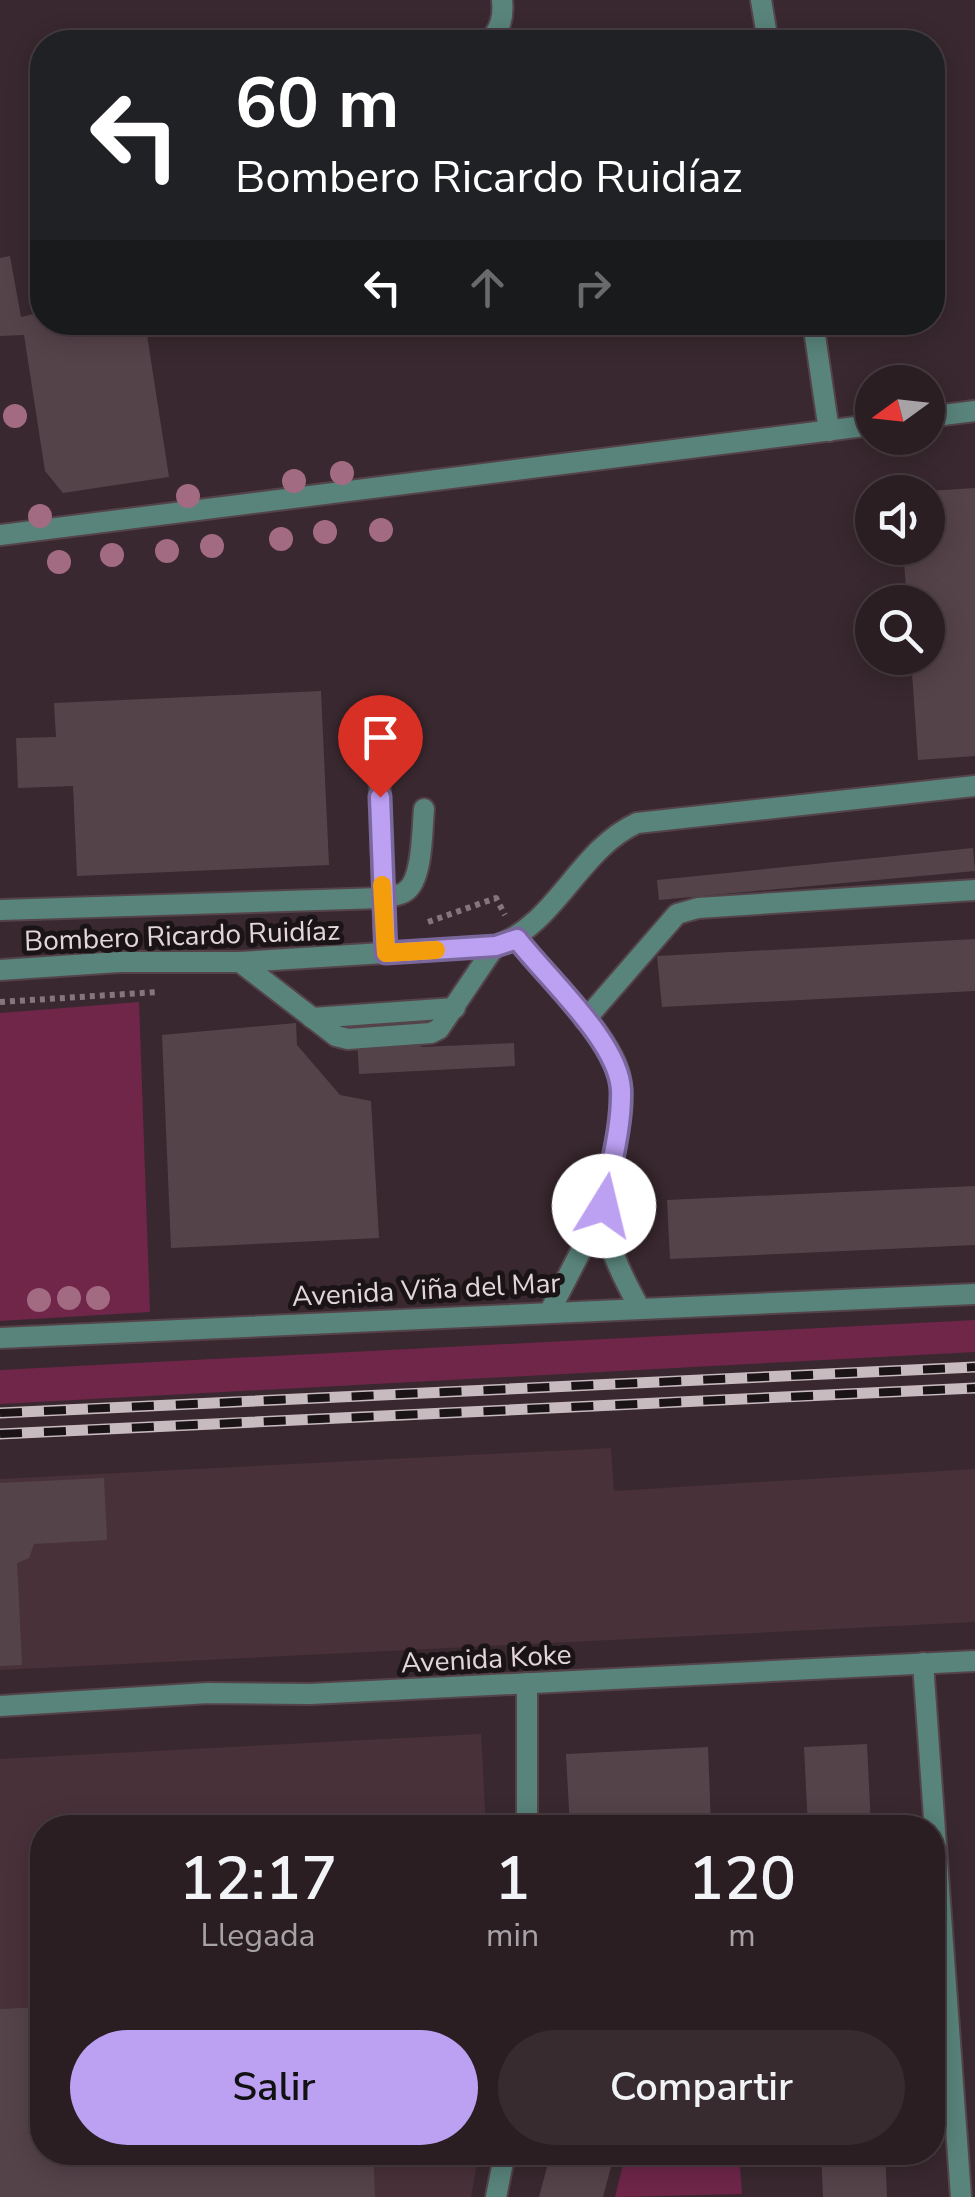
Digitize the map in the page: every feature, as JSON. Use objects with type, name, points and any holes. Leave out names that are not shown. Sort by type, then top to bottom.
[{"type":"street","points":[[498,30],[504,14],[502,0]]},
{"type":"street","points":[[762,0],[766,30]]},
{"type":"street","points":[[815,335],[829,431]]},
{"type":"street","points":[[945,415],[975,411]]},
{"type":"street","points":[[0,535],[855,427]]},
{"type":"street","points":[[379,763],[386,953]]},
{"type":"street","name":"Bombero Ricardo Ruidíaz","points":[[0,970],[119,962],[240,962],[496,946],[517,939],[600,847],[637,822],[975,786]]},
{"type":"street","points":[[0,910],[382,898],[403,894],[418,874],[424,810]]},
{"type":"street","points":[[586,1020],[677,914],[698,908],[975,890]]},
{"type":"street","points":[[517,939],[603,1041],[617,1068],[621,1090],[604,1206],[550,1311]]},
{"type":"street","points":[[240,962],[312,1018],[454,1008],[496,946]]},
{"type":"street","points":[[604,1206],[614,1249],[639,1307]]},
{"type":"street","name":"Avenida Viña del Mar","points":[[0,1338],[975,1294]]},
{"type":"street","name":"Avenida Koke","points":[[0,1706],[208,1693],[310,1694],[975,1661]]},
{"type":"street","points":[[923,1663],[934,1815]]},
{"type":"street","points":[[527,1683],[527,1815]]},
{"type":"street","points":[[945,1972],[961,2197]]},
{"type":"street","points":[[496,2197],[502,2165]]},
{"type":"shaded area","points":[[139,1002],[150,1312],[0,1321],[0,1013]]},
{"type":"shaded area","points":[[975,1320],[975,1352],[0,1404],[0,1370]]},
{"type":"shaded area","points":[[611,1448],[614,1491],[975,1469],[975,1622],[0,1670],[0,1479]]},
{"type":"shaded area","points":[[481,1734],[485,1815],[30,1815],[30,2165],[477,2165],[471,2197],[0,2197],[0,1759]]},
{"type":"shaded area","points":[[623,2165],[740,2165],[742,2194],[615,2197]]},
{"type":"building","points":[[10,256],[21,317],[30,315],[30,335],[147,335],[169,477],[63,493],[45,471],[24,335],[0,336],[0,258]]},
{"type":"building","points":[[975,488],[975,756],[918,760],[912,675],[945,675],[945,585],[906,585],[904,565],[945,565],[945,490]]},
{"type":"building","points":[[321,691],[329,865],[77,876],[73,786],[18,788],[16,738],[56,737],[54,703]]},
{"type":"building","points":[[973,848],[975,871],[659,900],[657,880]]},
{"type":"building","points":[[975,939],[975,991],[662,1007],[657,956]]},
{"type":"building","points":[[419,1016],[421,1047],[514,1043],[515,1066],[359,1074],[356,1019]]},
{"type":"building","points":[[296,1023],[297,1045],[340,1095],[371,1101],[379,1238],[171,1248],[162,1035]]},
{"type":"building","points":[[975,1186],[975,1245],[670,1259],[667,1200]]},
{"type":"building","points":[[104,1478],[107,1540],[34,1544],[29,1558],[17,1563],[22,1665],[0,1666],[0,1483]]},
{"type":"building","points":[[867,1744],[870,1815],[807,1815],[804,1747]]},
{"type":"building","points":[[708,1747],[711,1815],[569,1815],[566,1754]]},
{"type":"building","points":[[30,2008],[30,2165],[374,2165],[375,2197],[0,2197],[0,2009]]},
{"type":"building","points":[[548,2165],[612,2165],[603,2197],[539,2197]]},
{"type":"building","points":[[822,2165],[886,2165],[887,2197],[823,2197]]},
{"type":"railway","points":[[0,1413],[975,1367]]},
{"type":"railway","points":[[0,1434],[975,1388]]},
{"type":"slow traffic","points":[[382,885],[386,953],[436,950]]},
{"type":"route","points":[[380,797],[382,931],[386,953],[496,946],[517,939],[603,1041],[617,1068],[621,1090],[604,1206]]}]
